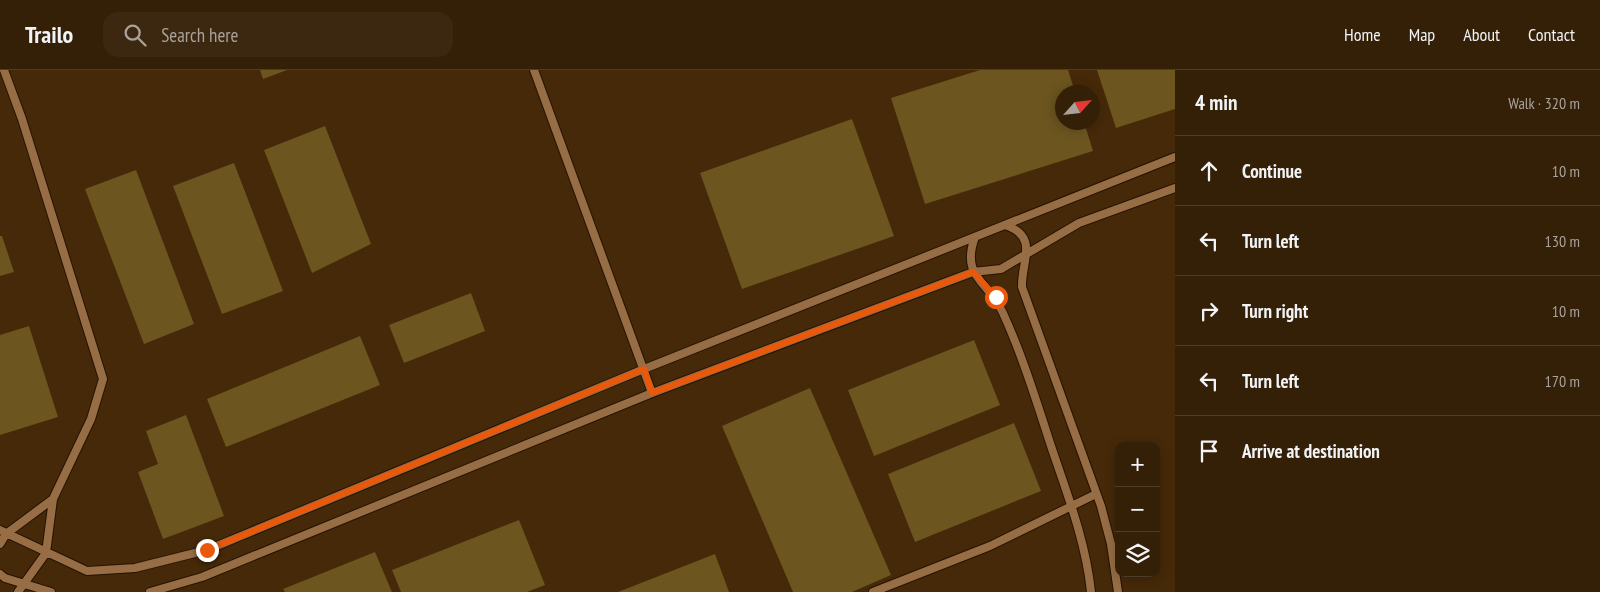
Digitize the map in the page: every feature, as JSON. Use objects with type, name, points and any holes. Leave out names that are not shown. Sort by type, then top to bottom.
[{"type":"lane","points":[[4,70],[22,119],[103,379],[91,419],[53,500],[46,553],[18,592]]},
{"type":"lane","points":[[534,70],[652,393]]},
{"type":"lane","points":[[3,532],[87,571],[135,568],[207,550],[644,369],[1175,157]]},
{"type":"lane","points":[[150,592],[202,576],[652,393],[973,272],[1001,269],[1079,222],[1175,188]]},
{"type":"lane","points":[[1005,225],[1020,232],[1025,242],[1028,253],[1022,272],[1022,287],[1096,494],[1111,544],[1118,592]]},
{"type":"lane","points":[[975,237],[970,250],[973,272],[996,297],[1019,350],[1071,506],[1089,568],[1091,592]]},
{"type":"lane","points":[[873,592],[990,546],[1096,494]]},
{"type":"lane","points":[[0,544],[3,532],[53,500]]},
{"type":"lane","points":[[0,574],[5,578],[51,592]]},
{"type":"building","points":[[260,70],[287,70],[263,79]]},
{"type":"building","points":[[980,70],[1068,70],[1073,85],[1055,85],[1055,130],[1086,130],[1093,151],[925,204],[891,98]]},
{"type":"building","points":[[1097,70],[1175,70],[1175,109],[1116,128]]},
{"type":"building","points":[[852,119],[894,236],[742,289],[700,173]]},
{"type":"building","points":[[325,126],[371,244],[312,273],[264,150]]},
{"type":"building","points":[[234,163],[283,291],[222,314],[173,186]]},
{"type":"building","points":[[136,170],[194,324],[144,344],[85,189]]},
{"type":"building","points":[[0,236],[2,236],[14,272],[0,276]]},
{"type":"building","points":[[471,293],[485,331],[404,363],[389,325]]},
{"type":"building","points":[[29,326],[58,417],[0,435],[0,335]]},
{"type":"building","points":[[360,336],[380,385],[226,447],[207,399]]},
{"type":"building","points":[[974,340],[1000,405],[874,456],[848,390]]},
{"type":"building","points":[[810,388],[891,575],[852,592],[793,592],[722,426]]},
{"type":"building","points":[[186,415],[224,516],[163,539],[138,472],[158,464],[146,431]]},
{"type":"building","points":[[1014,423],[1041,491],[915,542],[888,474]]},
{"type":"building","points":[[519,520],[545,585],[527,592],[401,592],[392,570]]},
{"type":"building","points":[[375,552],[392,592],[285,592],[283,589]]},
{"type":"building","points":[[715,554],[729,592],[618,592]]},
{"type":"route","points":[[207,550],[644,369],[652,393],[973,272],[982,285],[996,297]]}]
